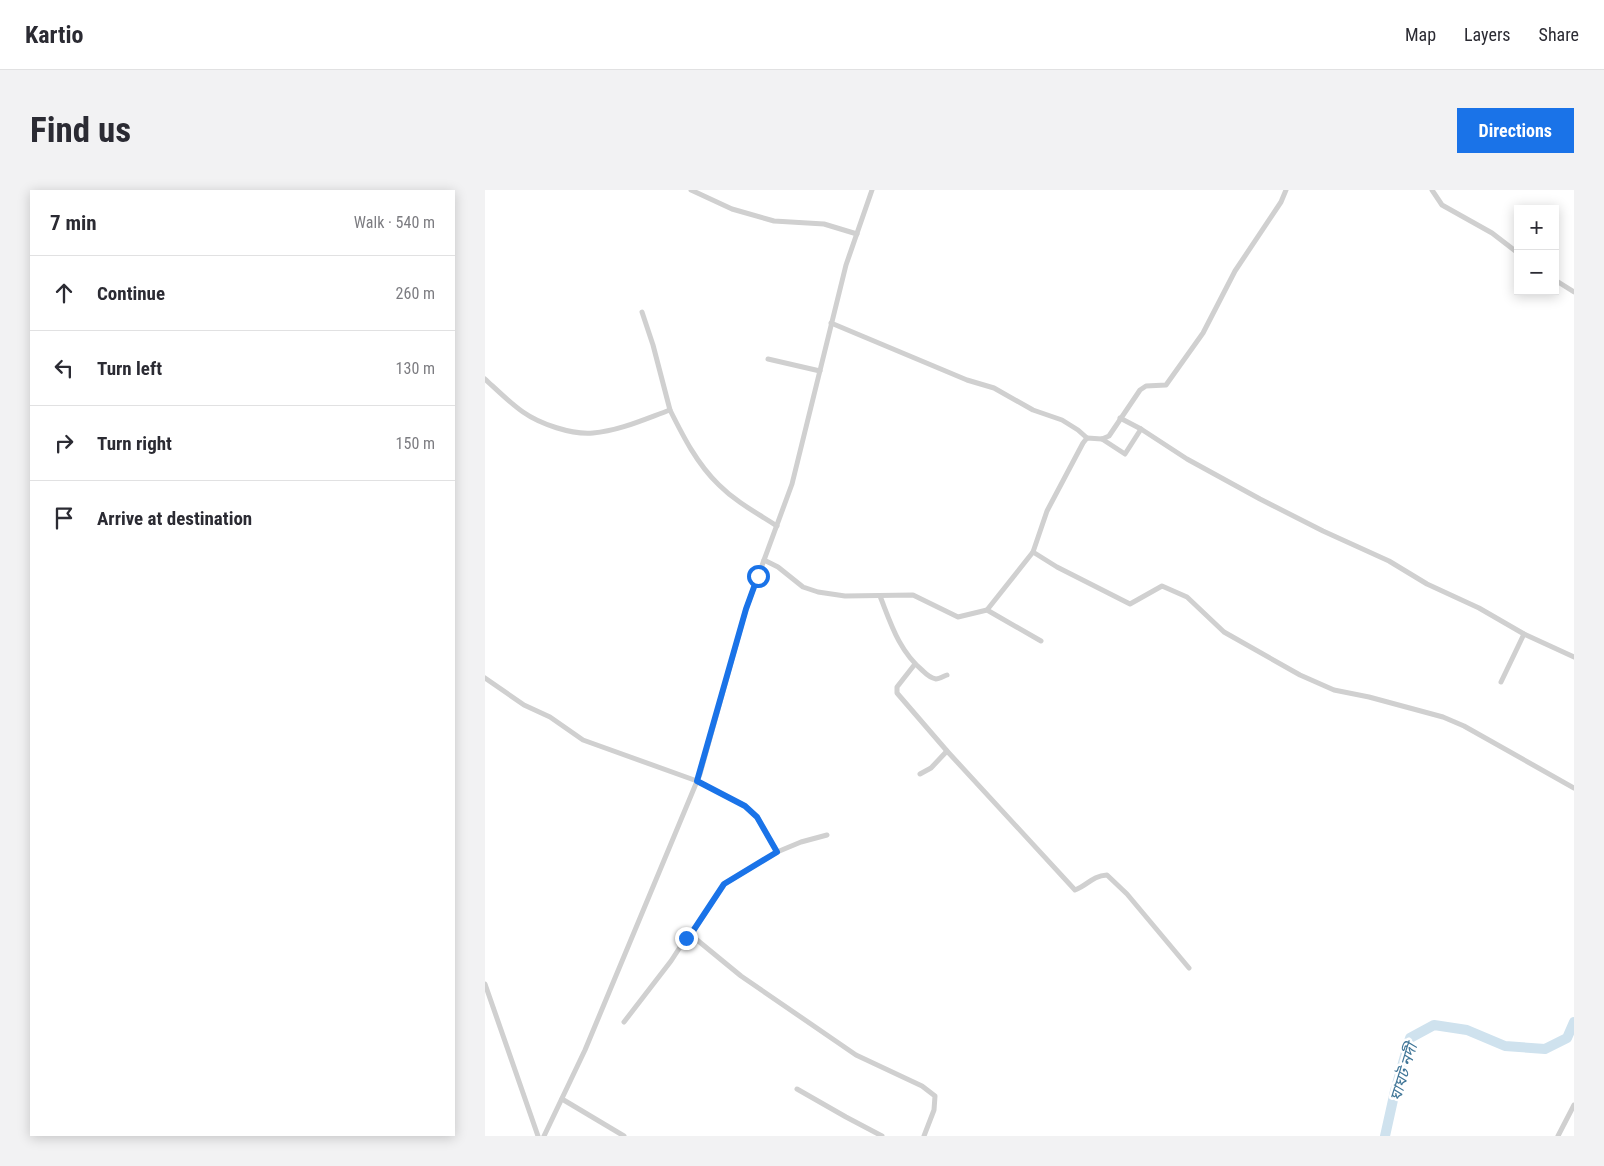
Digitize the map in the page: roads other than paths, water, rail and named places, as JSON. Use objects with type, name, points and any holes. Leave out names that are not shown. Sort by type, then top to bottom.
[{"type":"street","points":[[691,190],[732,209],[774,221],[823,224],[857,234]]},
{"type":"street","points":[[544,1136],[585,1050],[697,781],[746,609],[792,484],[846,265],[872,190]]},
{"type":"street","points":[[831,323],[967,380],[994,388],[1033,410],[1062,420],[1087,438],[1103,439],[1109,436],[1140,390],[1146,386],[1166,385],[1191,352],[1203,334],[1235,270],[1281,202],[1286,190]]},
{"type":"street","points":[[1432,190],[1442,205],[1492,233],[1514,250]]},
{"type":"street","points":[[1559,283],[1574,292]]},
{"type":"street","points":[[642,312],[653,345],[670,410],[691,449],[719,485],[741,503],[777,526]]},
{"type":"street","points":[[768,359],[820,371]]},
{"type":"street","points":[[485,379],[524,412],[548,424],[572,432],[590,434],[609,430],[670,410]]},
{"type":"street","points":[[1120,418],[1223,479],[1323,531],[1389,561],[1427,584],[1479,608],[1524,634],[1574,657]]},
{"type":"street","points":[[1103,439],[1125,454],[1141,429]]},
{"type":"street","points":[[764,560],[777,567],[803,587],[818,592],[845,596],[913,595],[958,617],[987,610],[1033,552],[1047,511],[1087,438]]},
{"type":"street","points":[[1033,552],[1057,567],[1130,604],[1162,586],[1187,596],[1224,632],[1300,675],[1334,690],[1369,697],[1443,717],[1464,726],[1574,788]]},
{"type":"street","points":[[880,596],[895,635],[915,664],[929,676],[937,679],[947,675]]},
{"type":"street","points":[[987,610],[1041,641]]},
{"type":"street","points":[[1501,682],[1524,634]]},
{"type":"street","points":[[915,664],[897,687],[897,693],[947,751],[1075,890],[1098,876],[1107,875],[1127,894],[1189,968]]},
{"type":"street","points":[[485,678],[524,705],[550,717],[583,740],[697,781],[745,806],[757,817],[777,852]]},
{"type":"street","points":[[920,774],[931,768],[947,751]]},
{"type":"street","points":[[624,1022],[671,961],[686,938],[691,934],[724,884],[777,852],[801,842],[827,835]]},
{"type":"street","points":[[691,934],[741,976],[856,1055],[922,1086],[935,1096],[934,1110],[924,1136]]},
{"type":"street","points":[[485,984],[538,1136]]},
{"type":"street","points":[[797,1089],[846,1118],[882,1136]]},
{"type":"street","points":[[562,1099],[624,1136]]},
{"type":"street","points":[[1558,1136],[1574,1105]]},
{"type":"waterway","name":"ঘাঘট নদী","points":[[1385,1136],[1410,1038],[1434,1025],[1467,1030],[1505,1046],[1545,1049],[1567,1038],[1574,1022]]}]
